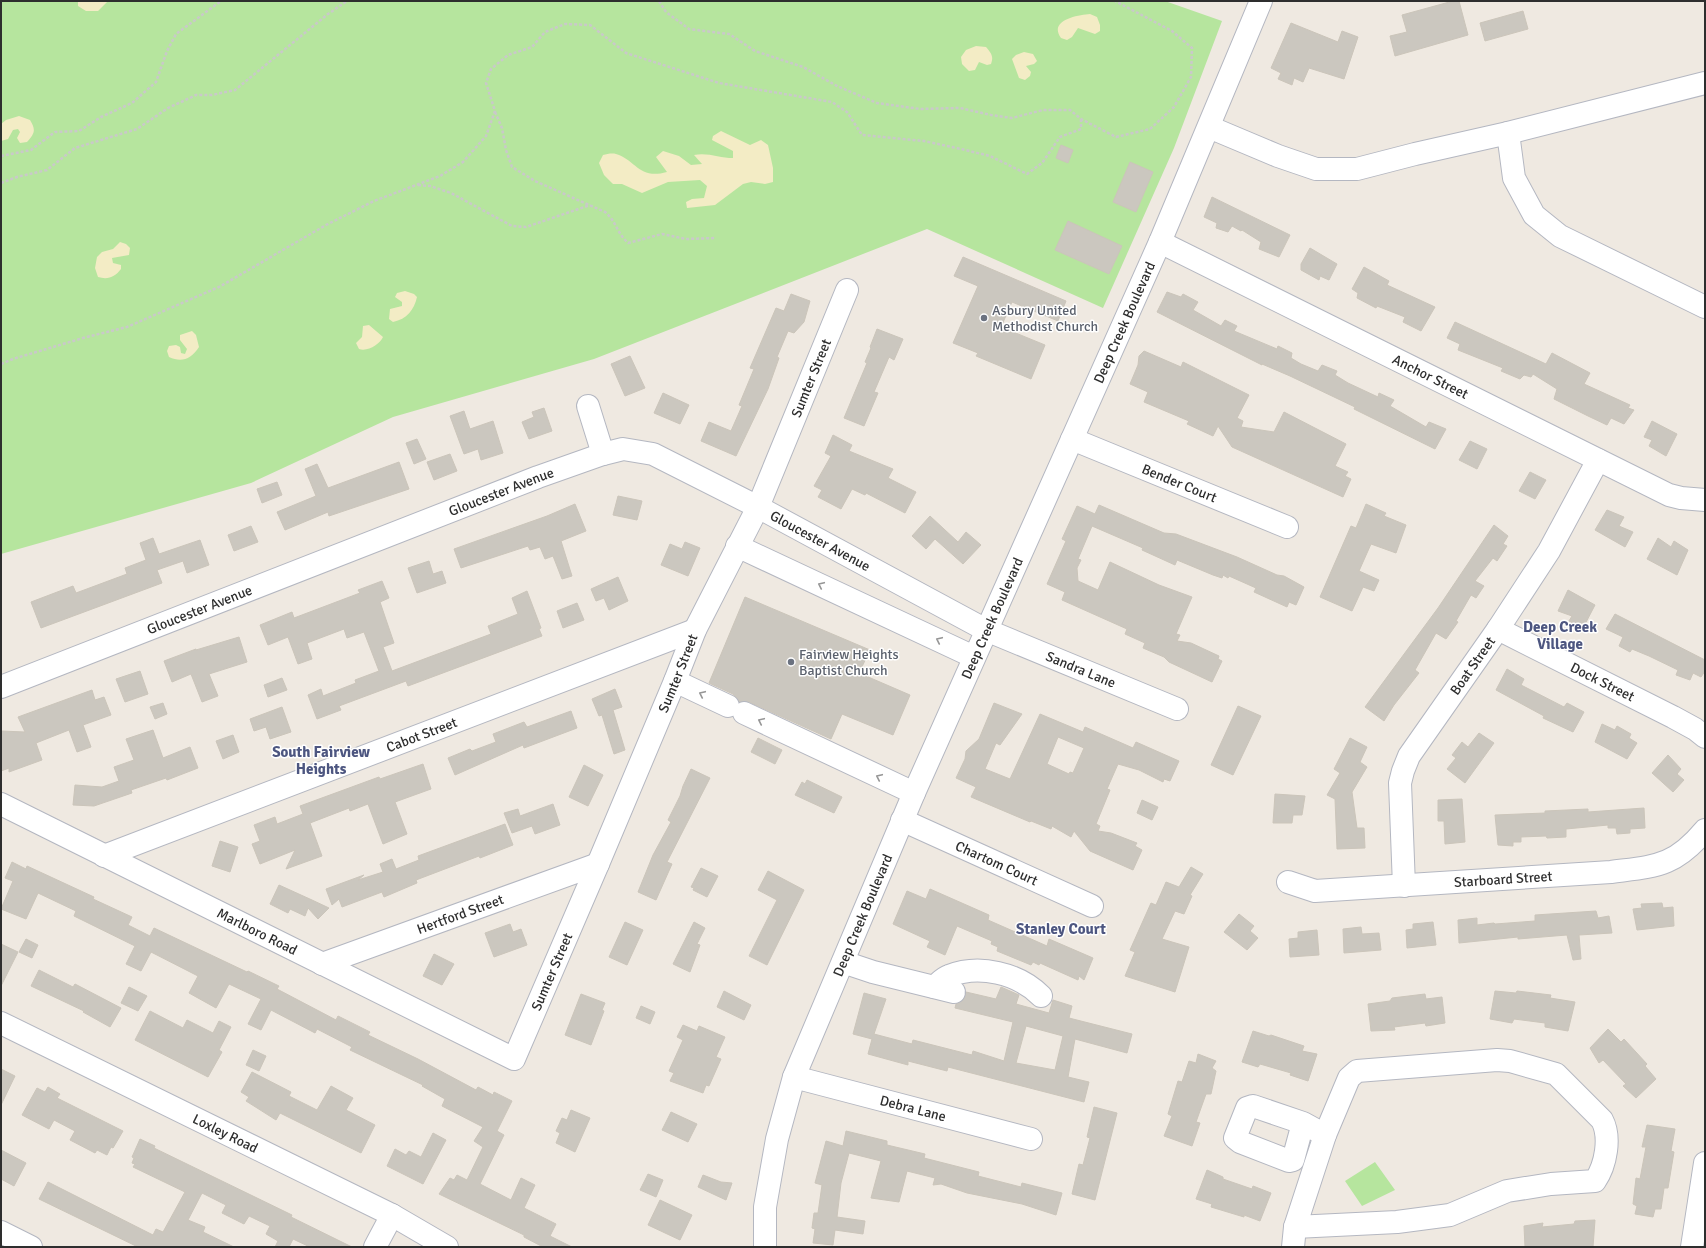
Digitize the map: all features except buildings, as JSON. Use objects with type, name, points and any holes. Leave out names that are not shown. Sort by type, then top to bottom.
[{"type":"street","name":"Deep Creek Boulevard","points":[[765,1247],[767,1199],[777,1139],[794,1077],[902,820],[1160,242],[1261,1]]},
{"type":"street","points":[[1209,127],[1278,156],[1316,169],[1357,169],[1508,133],[1705,83]]},
{"type":"street","points":[[1508,133],[1514,178],[1534,215],[1560,236],[1705,307]]},
{"type":"street","name":"Anchor Street","points":[[1160,242],[1669,495],[1681,498],[1705,500]]},
{"type":"street","name":"Sumter Street","points":[[514,1059],[598,864],[695,630],[758,506],[847,290]]},
{"type":"street","points":[[588,406],[602,454]]},
{"type":"street","name":"Bender Court","points":[[1072,439],[1288,527]]},
{"type":"street","name":"Gloucester Avenue","points":[[1,686],[538,477],[602,454],[623,449],[653,454],[758,506],[986,630]]},
{"type":"street","name":"Boat Street","points":[[1404,886],[1400,783],[1402,771],[1409,756],[1498,629],[1549,551],[1598,460]]},
{"type":"street","points":[[738,546],[974,657]]},
{"type":"street","name":"Dock Street","points":[[1498,629],[1673,717],[1695,729],[1705,737]]},
{"type":"street","name":"Cabot Street","points":[[104,856],[695,630]]},
{"type":"street","name":"Sandra Lane","points":[[986,630],[1177,709]]},
{"type":"street","points":[[675,681],[914,793]]},
{"type":"street","name":"Marlboro Road","points":[[1,804],[514,1059]]},
{"type":"street","name":"Chartom Court","points":[[902,820],[1092,906]]},
{"type":"street","name":"Starboard Street","points":[[1288,882],[1315,891],[1404,886],[1643,868],[1663,864],[1676,857],[1691,846],[1705,830]]},
{"type":"street","name":"Hertford Street","points":[[322,964],[598,864]]},
{"type":"street","points":[[843,962],[873,972],[944,990],[948,976],[972,970],[990,971],[1032,986],[1041,996]]},
{"type":"street","name":"Loxley Road","points":[[1,1023],[392,1215],[447,1247]]},
{"type":"street","points":[[1497,1060],[1538,1068],[1556,1074],[1602,1120],[1607,1129],[1607,1148],[1596,1181],[1551,1184],[1507,1191],[1450,1215],[1294,1237],[1325,1135],[1349,1078],[1357,1071],[1497,1060]]},
{"type":"street","name":"Debra Lane","points":[[794,1077],[1031,1139]]},
{"type":"street","points":[[1303,1123],[1325,1135]]},
{"type":"street","points":[[1697,1238],[1705,1163]]},
{"type":"street","points":[[375,1247],[392,1215]]},
{"type":"street","points":[[1,1232],[31,1247]]},
{"type":"path","points":[[1,156],[31,150],[55,132],[79,131],[101,117],[132,103],[156,82],[167,51],[176,34],[221,1]]},
{"type":"path","points":[[1,183],[17,177],[47,170],[75,148],[137,129],[168,108],[196,95],[212,95],[236,90],[328,14],[347,1]]},
{"type":"path","points":[[659,1],[666,12],[689,29],[729,34],[755,51],[803,67],[837,86],[877,103],[920,109],[960,108],[1012,118],[1043,110],[1070,110],[1081,119],[1116,137],[1150,129],[1174,107],[1191,76],[1192,48],[1172,31],[1115,1]]},
{"type":"path","points":[[716,238],[686,239],[662,234],[628,243],[619,235],[613,218],[590,205],[535,181],[512,166],[506,150],[502,128],[494,111],[486,83],[491,69],[508,55],[532,47],[545,32],[565,24],[590,25],[626,53],[712,81],[832,102],[847,112],[862,135],[924,141],[961,149],[990,156],[1026,174],[1042,163],[1060,137],[1081,129],[1081,119]]},
{"type":"path","points":[[1,364],[76,340],[127,327],[219,287],[326,225],[374,201],[440,176],[463,162],[486,136],[494,111]]},
{"type":"path","points":[[415,185],[430,186],[450,193],[512,226],[526,227],[590,205]]},
{"type":"green space","points":[[1,1],[1165,1],[1222,21],[1174,148],[1103,308],[927,229],[594,359],[393,417],[251,483],[1,554]]},
{"type":"green space","points":[[1375,1162],[1395,1190],[1362,1206],[1345,1181]]},
{"type":"sand","points":[[78,1],[108,1],[98,11],[86,11],[78,6]]},
{"type":"sand","points":[[1090,14],[1097,17],[1100,25],[1100,31],[1095,34],[1078,28],[1072,37],[1067,40],[1061,38],[1058,32],[1058,27],[1061,23],[1072,17]]},
{"type":"sand","points":[[976,46],[986,47],[992,55],[992,61],[991,64],[987,65],[979,62],[975,70],[969,71],[962,64],[961,57],[966,50]]},
{"type":"sand","points":[[1024,52],[1033,54],[1037,61],[1034,64],[1026,66],[1031,72],[1030,76],[1025,80],[1019,78],[1012,59],[1016,55]]},
{"type":"sand","points":[[19,116],[30,120],[34,129],[32,136],[27,142],[20,143],[17,138],[20,132],[18,129],[13,130],[8,139],[1,141],[1,124],[6,120]]},
{"type":"sand","points":[[721,131],[750,145],[761,140],[768,145],[773,168],[773,182],[765,184],[751,182],[743,184],[715,205],[687,208],[686,202],[692,199],[704,198],[707,186],[700,180],[668,182],[642,193],[622,184],[613,184],[604,175],[599,163],[603,155],[614,154],[623,157],[644,171],[658,174],[667,172],[656,157],[663,151],[679,156],[691,165],[702,164],[694,155],[699,154],[733,158],[733,151],[712,140],[713,136]]},
{"type":"sand","points":[[120,242],[126,244],[130,248],[129,255],[112,258],[113,263],[121,265],[121,269],[111,277],[98,277],[95,268],[97,257],[102,252],[113,249]]},
{"type":"sand","points":[[405,291],[414,294],[417,297],[416,302],[412,310],[406,316],[393,322],[389,319],[390,309],[402,306],[402,302],[395,297],[397,293]]},
{"type":"sand","points":[[369,325],[383,337],[373,347],[362,350],[359,349],[356,343],[362,337],[363,326]]},
{"type":"sand","points":[[192,331],[196,335],[199,347],[196,351],[186,359],[182,360],[169,357],[167,351],[169,346],[176,345],[180,347],[181,353],[185,354],[187,349],[180,340],[180,335]]},
{"type":"place","name":"Asbury United Methodist Church","points":[[984,318]]},
{"type":"place","name":"Fairview Heights Baptist Church","points":[[791,662]]},
{"type":"district","name":"Deep Creek Village","points":[[1560,636]]},
{"type":"district","name":"South Fairview Heights","points":[[321,760]]},
{"type":"district","name":"Stanley Court","points":[[1061,929]]}]
